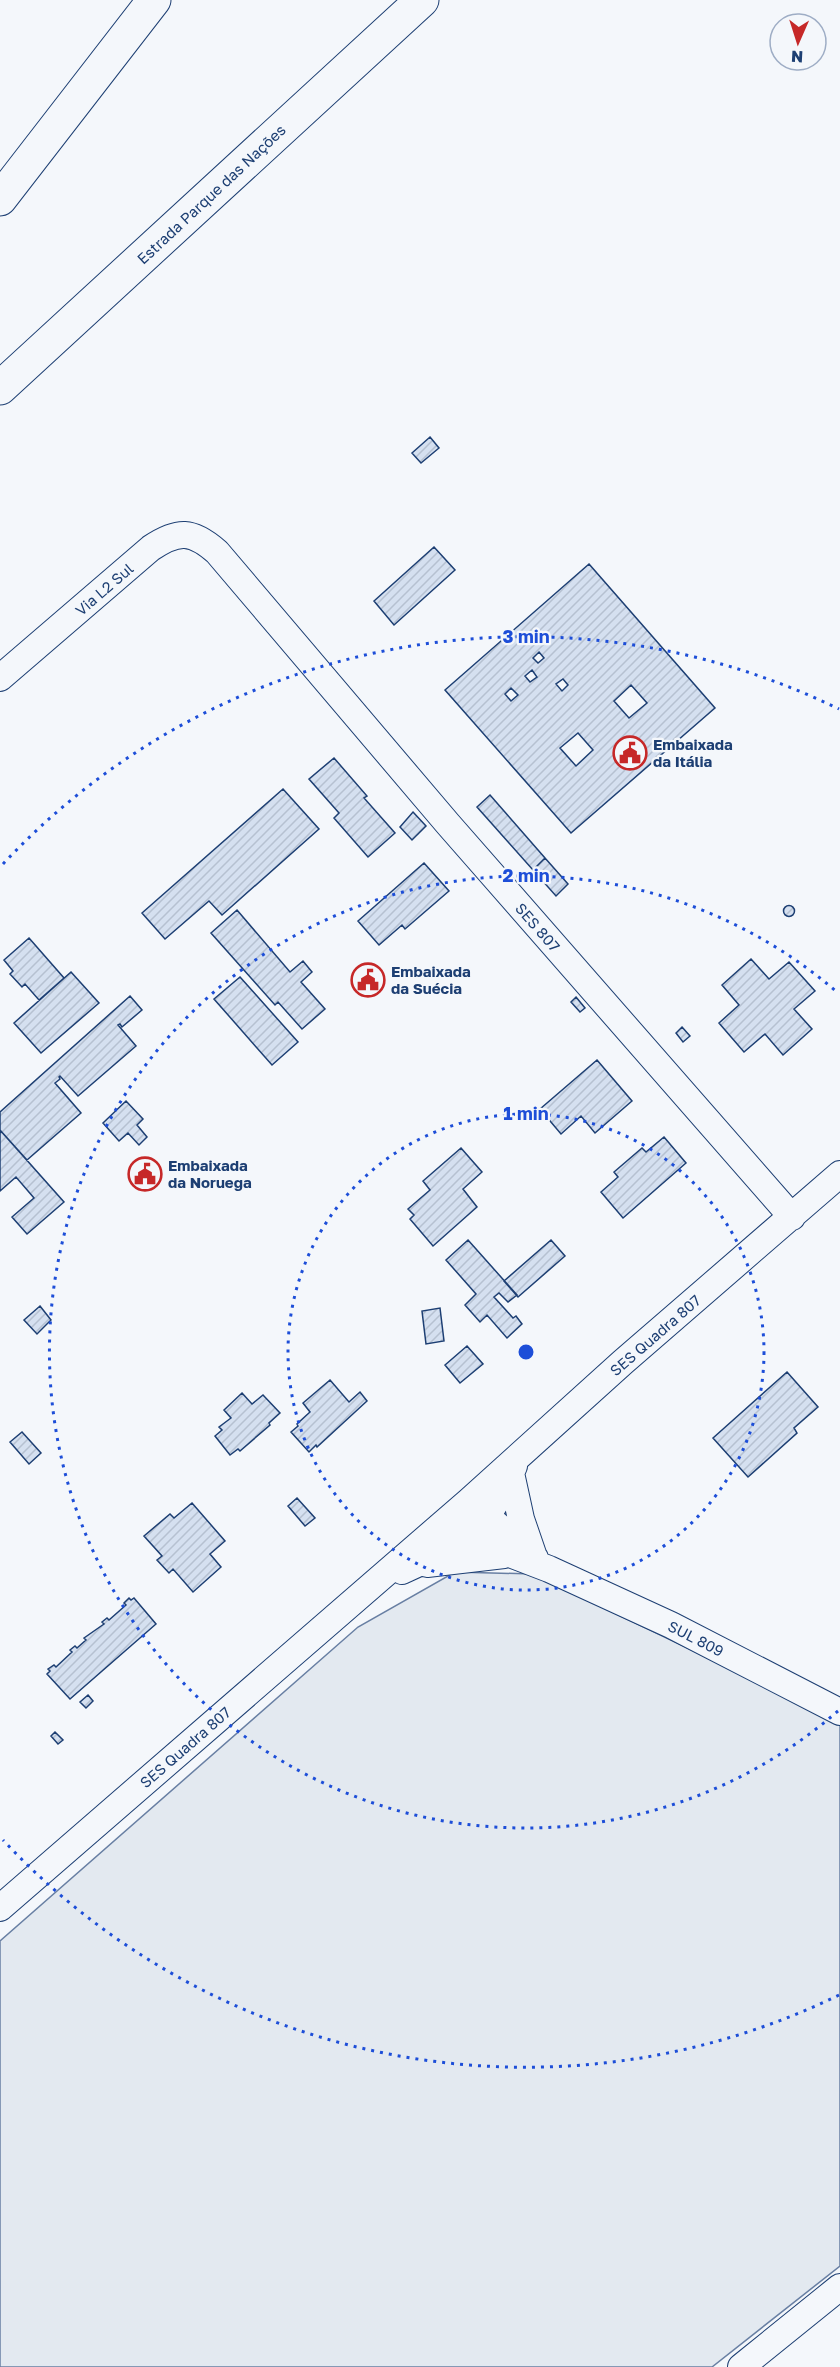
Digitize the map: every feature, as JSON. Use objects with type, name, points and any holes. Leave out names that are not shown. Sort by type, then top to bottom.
[{"type":"highway","points":[[0,199],[154,0]]},
{"type":"highway","points":[[282,128],[388,0]]},
{"type":"highway","name":"Estrada Parque das Nações","points":[[0,388],[422,0]]},
{"type":"street","name":"Via L2 Sul","points":[[0,678],[164,539],[187,534],[204,541],[217,552]]},
{"type":"street","name":"SES 807","points":[[217,552],[448,824],[792,1217]]},
{"type":"street","name":"SES Quadra 807","points":[[0,1908],[438,1527],[500,1496],[515,1464],[622,1362],[840,1174]]},
{"type":"street","points":[[515,1464],[521,1519],[542,1563]]},
{"type":"street","name":"SES Quadra 807","points":[[370,1587],[463,1537],[478,1509]]},
{"type":"street","name":"SUL 809","points":[[478,1509],[542,1563]]},
{"type":"street","name":"SUL 809","points":[[438,1527],[509,1554],[542,1563],[671,1625],[840,1712]]},
{"type":"street","points":[[407,1569],[439,1561],[509,1554]]},
{"type":"street","points":[[741,2367],[840,2287]]},
{"type":"shaded area","points":[[455,1572],[533,1574],[840,1721],[840,2266],[712,2367],[0,2367],[0,1941],[358,1627]]},
{"type":"building","points":[[430,437],[439,448],[421,463],[412,453]]},
{"type":"building","points":[[434,547],[455,570],[394,625],[374,601]]},
{"type":"building","points":[[589,564],[715,708],[571,833],[445,690]],"holes":[[[539,652],[544,658],[538,663],[533,658]],[[532,670],[537,677],[530,682],[525,676]],[[563,679],[568,685],[562,691],[556,684]],[[631,685],[647,703],[629,718],[614,701]],[[511,688],[518,695],[511,701],[505,694]],[[578,733],[593,750],[576,766],[560,748]]]},
{"type":"building","points":[[334,758],[367,796],[364,798],[395,833],[368,857],[334,818],[339,813],[309,779]]},
{"type":"building","points":[[283,789],[319,829],[222,915],[209,901],[165,939],[142,913]]},
{"type":"building","points":[[490,795],[545,858],[533,870],[477,807]]},
{"type":"building","points":[[413,812],[426,826],[412,840],[400,827]]},
{"type":"building","points":[[545,858],[568,884],[556,896],[533,870]]},
{"type":"building","points":[[424,863],[449,891],[405,929],[402,925],[379,945],[358,921]]},
{"type":"building","points":[[789,905],[795,911],[789,917],[783,911]]},
{"type":"building","points":[[237,910],[290,972],[303,961],[312,972],[301,982],[325,1009],[302,1029],[278,1002],[275,1005],[211,933]]},
{"type":"building","points":[[29,938],[64,978],[39,1000],[25,984],[22,987],[10,974],[13,971],[4,960]]},
{"type":"building","points":[[751,959],[769,979],[789,962],[815,991],[794,1009],[812,1029],[783,1055],[765,1034],[744,1052],[719,1023],[739,1005],[722,985]]},
{"type":"building","points":[[71,972],[99,1003],[41,1053],[14,1023]]},
{"type":"building","points":[[240,977],[298,1042],[272,1065],[214,999]]},
{"type":"building","points":[[130,996],[142,1010],[122,1027],[118,1025],[136,1046],[78,1096],[59,1077],[60,1079],[55,1083],[81,1113],[27,1160],[0,1130],[0,1112]]},
{"type":"building","points":[[576,997],[585,1008],[580,1012],[571,1002]]},
{"type":"building","points":[[682,1027],[690,1036],[683,1042],[676,1033]]},
{"type":"building","points":[[597,1060],[632,1101],[595,1133],[581,1116],[561,1134],[540,1109]]},
{"type":"building","points":[[126,1101],[143,1119],[137,1125],[147,1137],[139,1145],[128,1133],[119,1141],[103,1123]]},
{"type":"building","points":[[0,1130],[64,1202],[27,1234],[12,1217],[34,1198],[16,1177],[0,1191]]},
{"type":"building","points":[[664,1137],[686,1163],[623,1218],[601,1192],[618,1177],[614,1172],[642,1148],[646,1152]]},
{"type":"building","points":[[461,1148],[482,1172],[463,1189],[477,1207],[433,1246],[410,1219],[414,1215],[408,1209],[430,1190],[423,1181]]},
{"type":"building","points":[[468,1240],[517,1295],[508,1302],[499,1293],[494,1297],[513,1318],[516,1316],[522,1324],[507,1338],[487,1315],[480,1322],[465,1305],[476,1294],[446,1260]]},
{"type":"building","points":[[551,1240],[565,1256],[518,1297],[504,1281]]},
{"type":"building","points":[[40,1306],[51,1320],[37,1334],[24,1320]]},
{"type":"building","points":[[440,1308],[444,1341],[426,1344],[422,1311]]},
{"type":"building","points":[[467,1346],[483,1364],[460,1383],[445,1365]]},
{"type":"building","points":[[787,1372],[818,1407],[794,1428],[797,1433],[748,1477],[713,1438]]},
{"type":"building","points":[[330,1380],[349,1402],[360,1392],[367,1401],[309,1452],[291,1432],[310,1412],[303,1403]]},
{"type":"building","points":[[242,1393],[252,1404],[263,1395],[280,1413],[269,1423],[270,1425],[240,1451],[238,1449],[230,1455],[215,1436],[222,1430],[219,1427],[231,1418],[224,1410]]},
{"type":"building","points":[[22,1432],[41,1453],[29,1464],[10,1442]]},
{"type":"building","points":[[297,1498],[315,1518],[305,1526],[288,1506]]},
{"type":"building","points":[[192,1503],[225,1541],[210,1554],[221,1567],[193,1592],[173,1569],[169,1573],[157,1560],[162,1556],[144,1536],[170,1514],[174,1518]]},
{"type":"building","points":[[129,1598],[131,1600],[134,1598],[156,1624],[70,1699],[47,1674],[50,1671],[48,1669],[54,1665],[56,1667],[72,1652],[70,1650],[75,1646],[77,1648],[86,1640],[84,1638],[104,1624],[102,1622],[107,1618],[109,1620],[126,1605],[124,1603]]},
{"type":"building","points":[[88,1695],[93,1701],[86,1708],[80,1702]]},
{"type":"building","points":[[55,1732],[63,1740],[58,1744],[51,1736]]},
{"type":"place","name":"Embaixada da Itália","points":[[630,753]]},
{"type":"place","name":"Embaixada da Suécia","points":[[368,980]]},
{"type":"place","name":"Embaixada da Noruega","points":[[145,1174]]}]
